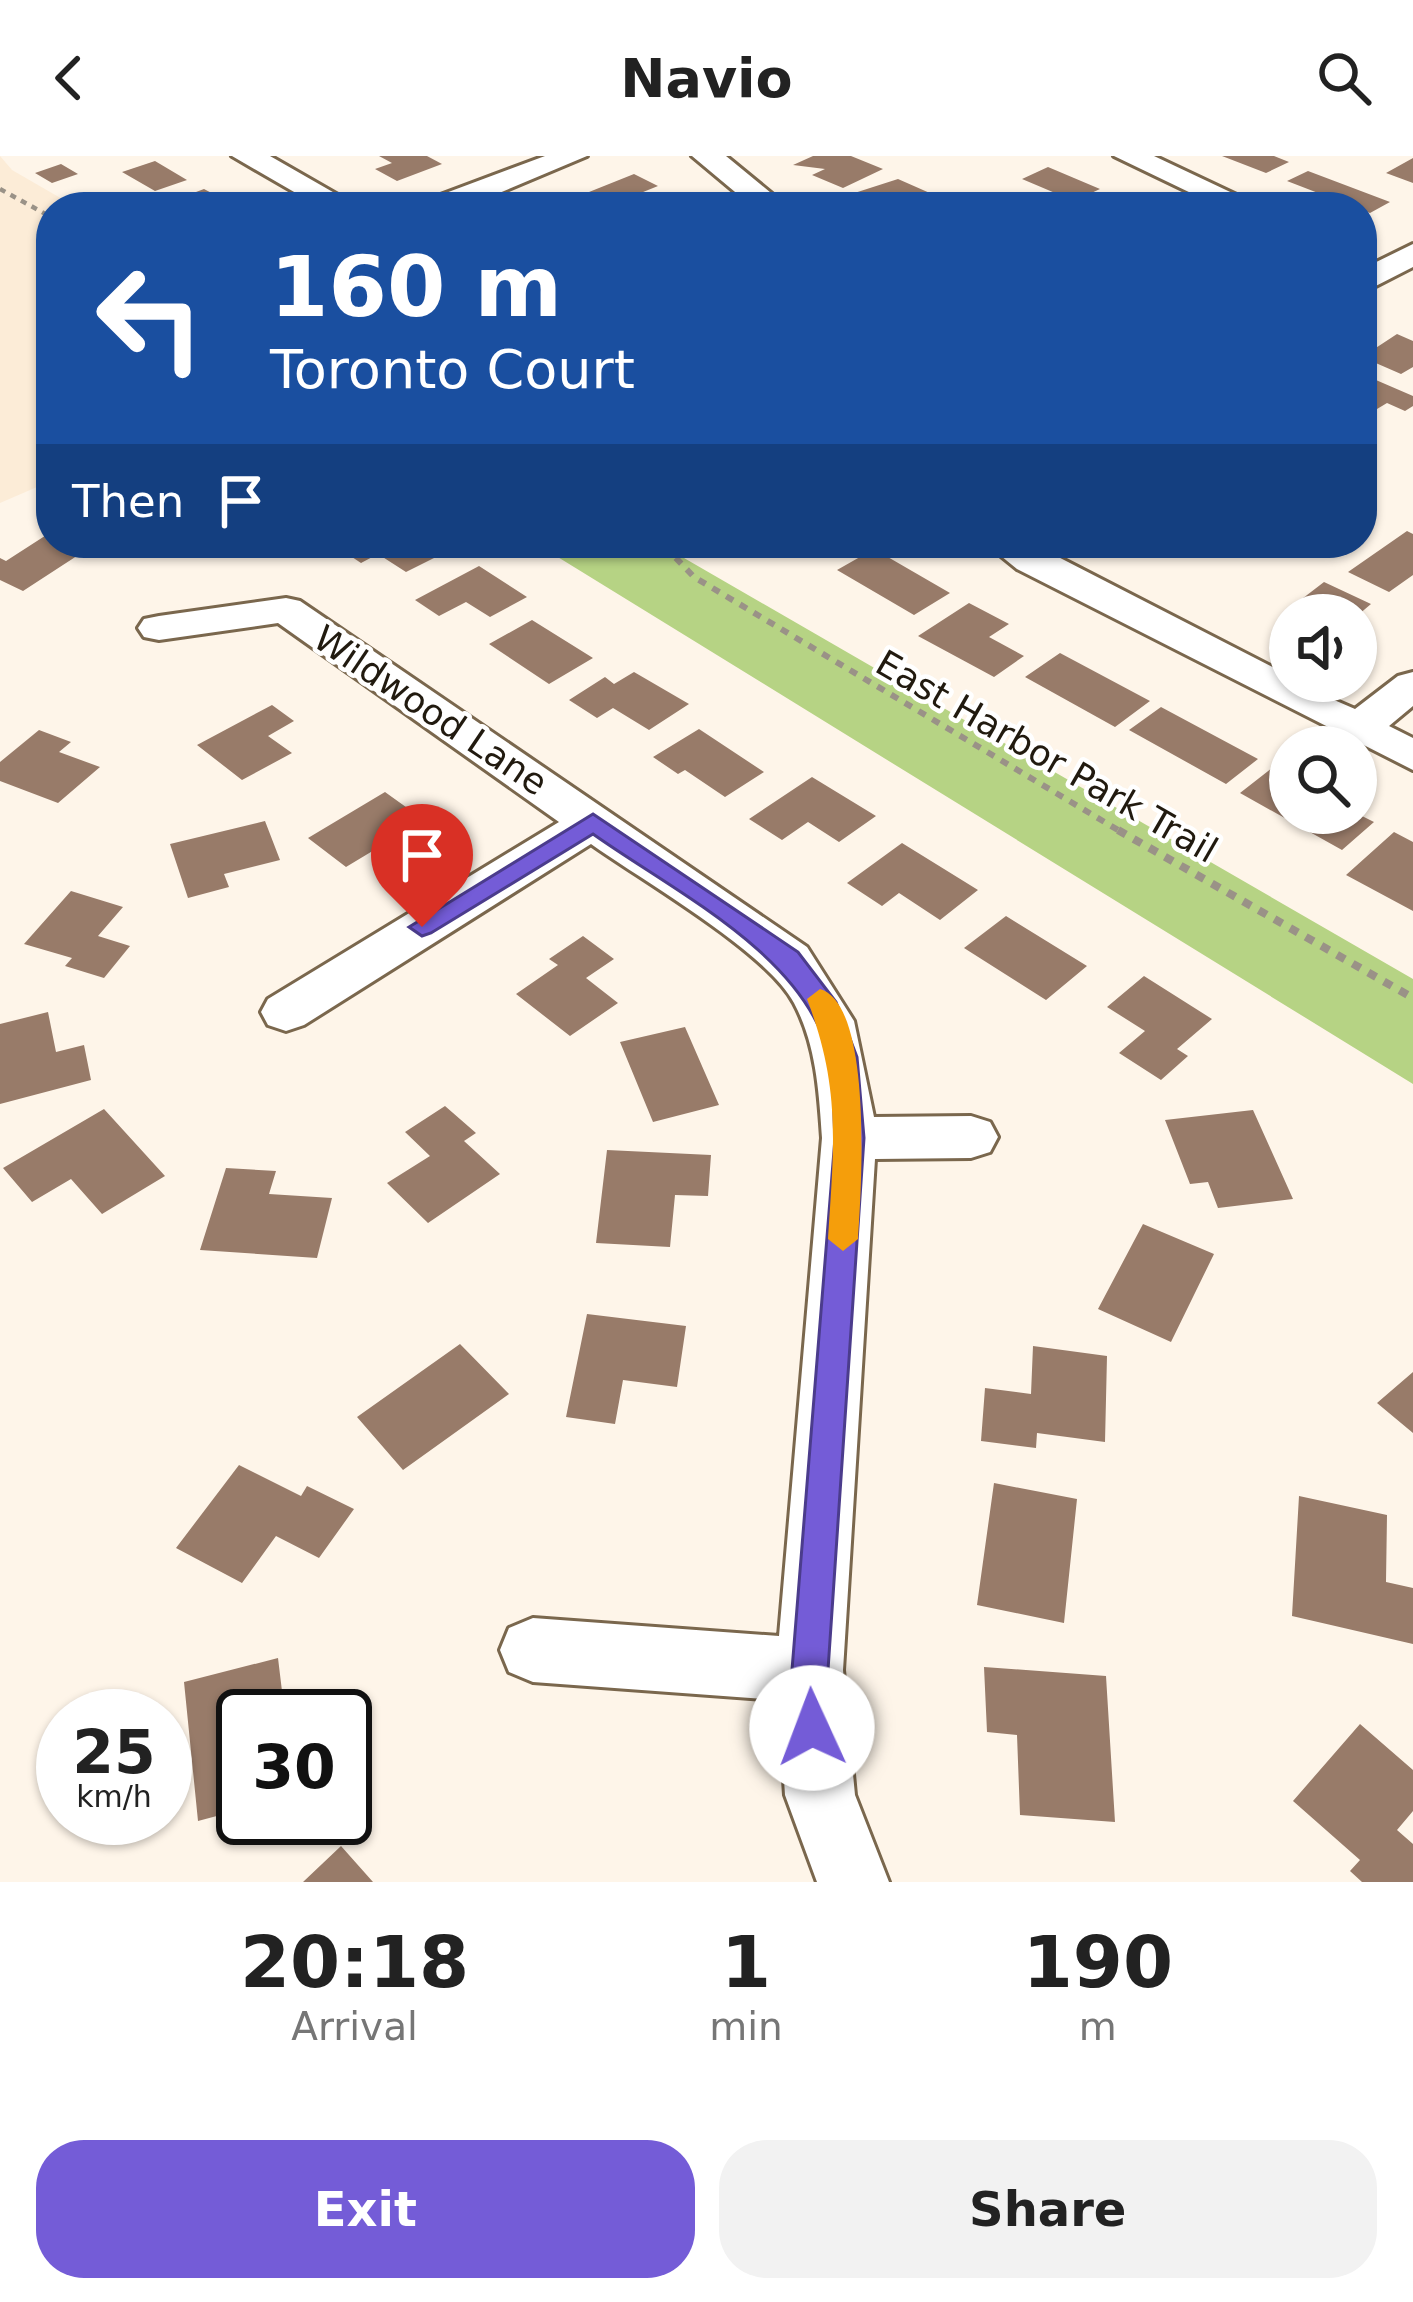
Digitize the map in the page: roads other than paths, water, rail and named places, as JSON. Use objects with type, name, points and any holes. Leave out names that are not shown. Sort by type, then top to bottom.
[{"type":"street","points":[[247,156],[315,192]]},
{"type":"street","points":[[477,192],[572,156]]},
{"type":"street","points":[[707,156],[753,192]]},
{"type":"street","points":[[1129,156],[1212,192]]},
{"type":"street","points":[[1027,558],[1354,726]]},
{"type":"street","name":"Wildwood Lane","points":[[159,628],[286,610],[789,959],[836,1030],[843,1057],[849,1138],[810,1670],[820,1795],[853,1882]]},
{"type":"street","points":[[1361,726],[1413,686]]},
{"type":"street","points":[[1377,738],[1413,756]]},
{"type":"street","points":[[286,1012],[593,822]]},
{"type":"street","points":[[849,1138],[971,1136]]},
{"type":"street","points":[[533,1650],[810,1670]]}]
